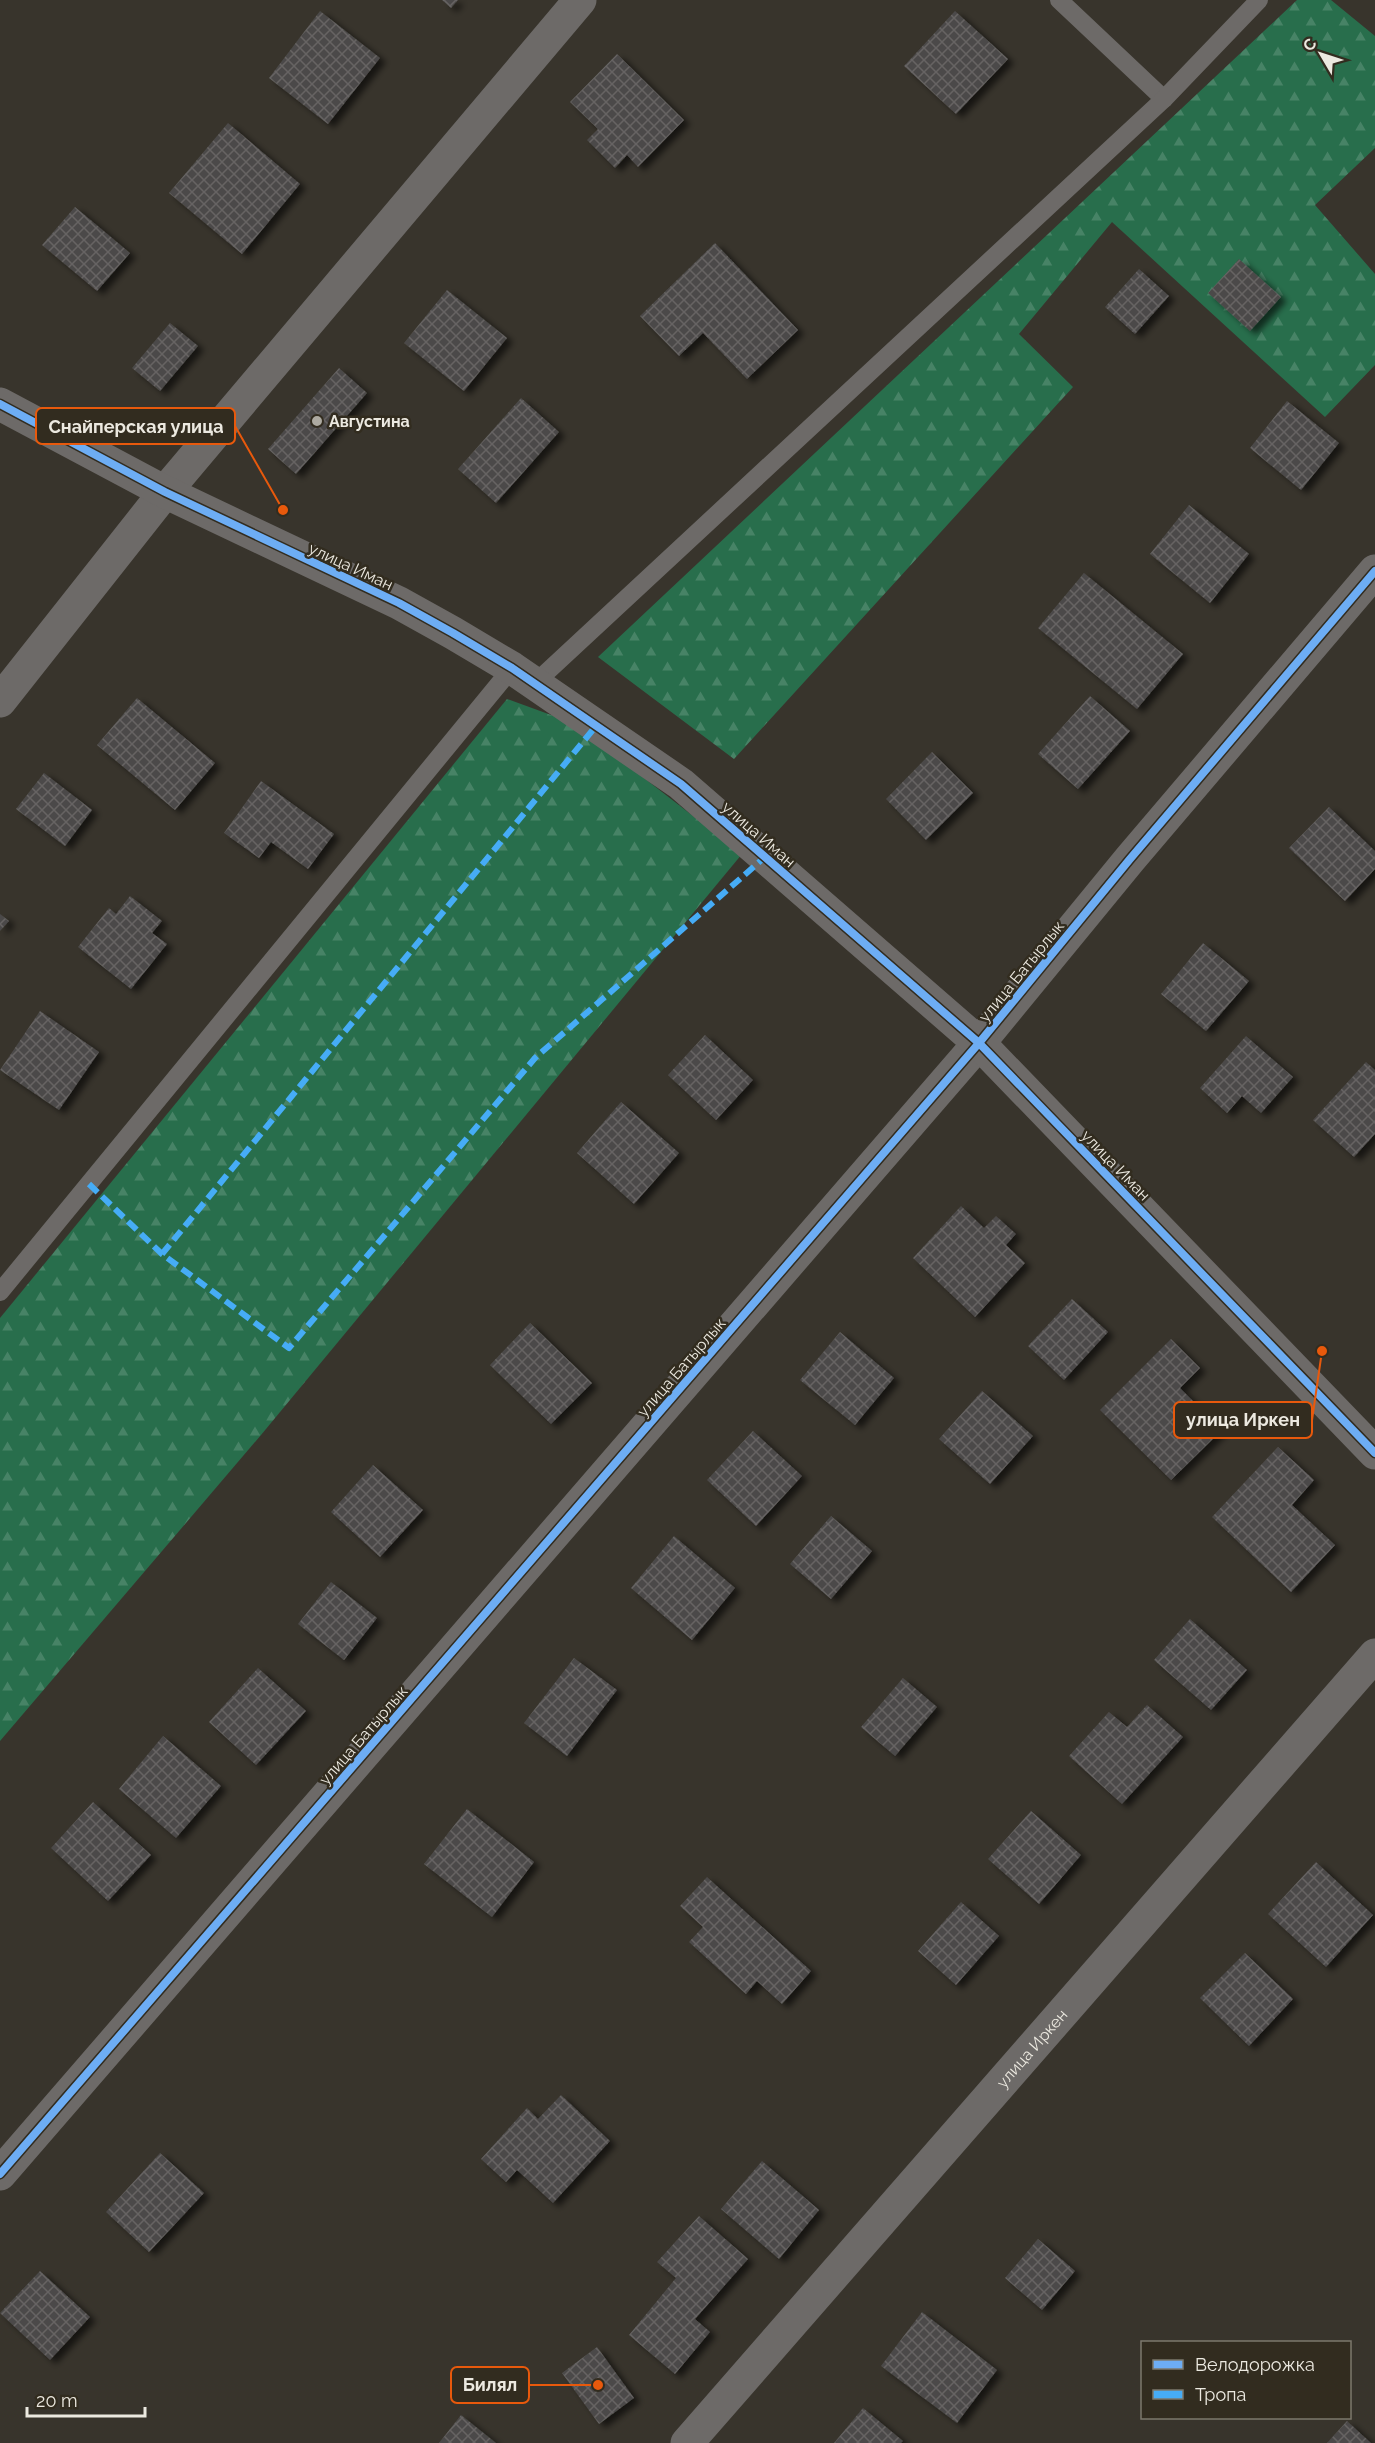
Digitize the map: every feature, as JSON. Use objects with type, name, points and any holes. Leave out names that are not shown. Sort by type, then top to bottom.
[{"type":"street","points":[[0,701],[165,492],[580,0]]},
{"type":"street","name":"улица Иман","points":[[0,404],[165,492],[399,603],[523,676],[681,784],[979,1043],[1375,1453]]},
{"type":"street","name":"улица Батырлык","points":[[0,2174],[979,1043],[1130,859],[1375,571]]},
{"type":"street","name":"улица Иркен","points":[[687,2443],[1375,1654]]},
{"type":"lane","points":[[1059,0],[1164,99]]},
{"type":"lane","points":[[0,1292],[523,676],[1164,99],[1259,0]]},
{"type":"green space","points":[[1297,0],[1331,0],[1375,36],[1375,148],[1315,205],[1375,274],[1375,365],[1325,417],[1112,222],[1019,334],[1073,387],[734,759],[598,657]]},
{"type":"green space","points":[[507,699],[573,723],[742,854],[261,1435],[0,1741],[0,1318]]},
{"type":"building","points":[[442,0],[458,0],[451,8]]},
{"type":"building","points":[[320,11],[380,58],[328,124],[269,78]]},
{"type":"building","points":[[955,11],[1008,59],[956,114],[904,66]]},
{"type":"building","points":[[617,54],[684,120],[638,167],[627,155],[615,168],[587,140],[598,129],[570,102]]},
{"type":"building","points":[[228,123],[300,184],[242,254],[169,193]]},
{"type":"building","points":[[75,207],[130,253],[97,291],[42,245]]},
{"type":"building","points":[[715,243],[798,330],[747,379],[703,333],[679,356],[640,316]]},
{"type":"building","points":[[1239,259],[1281,297],[1250,331],[1208,293]]},
{"type":"building","points":[[1139,269],[1169,296],[1135,334],[1105,307]]},
{"type":"building","points":[[447,290],[507,338],[464,391],[404,343]]},
{"type":"building","points":[[170,323],[198,346],[160,391],[132,368]]},
{"type":"building","points":[[339,368],[367,393],[296,474],[268,449]]},
{"type":"building","points":[[521,398],[559,432],[496,503],[458,469]]},
{"type":"building","points":[[1287,401],[1339,443],[1301,490],[1250,448]]},
{"type":"building","points":[[1189,505],[1249,554],[1210,603],[1150,554]]},
{"type":"building","points":[[1084,573],[1183,654],[1137,709],[1038,628]]},
{"type":"building","points":[[1090,696],[1130,731],[1078,789],[1038,754]]},
{"type":"building","points":[[137,698],[215,763],[175,810],[97,745]]},
{"type":"building","points":[[932,752],[973,793],[926,840],[886,799]]},
{"type":"building","points":[[44,773],[92,810],[65,846],[16,809]]},
{"type":"building","points":[[261,781],[334,834],[308,869],[271,842],[259,858],[224,833]]},
{"type":"building","points":[[1329,807],[1375,851],[1375,869],[1345,901],[1289,848]]},
{"type":"building","points":[[130,896],[162,921],[152,933],[167,944],[131,989],[78,947],[109,908],[116,914]]},
{"type":"building","points":[[0,914],[9,921],[0,931]]},
{"type":"building","points":[[1203,943],[1249,981],[1206,1031],[1161,994]]},
{"type":"building","points":[[40,1011],[99,1052],[59,1110],[0,1070]]},
{"type":"building","points":[[705,1035],[753,1080],[716,1120],[668,1075]]},
{"type":"building","points":[[1246,1036],[1293,1077],[1261,1113],[1242,1096],[1227,1113],[1200,1088]]},
{"type":"building","points":[[1366,1062],[1375,1070],[1375,1134],[1354,1157],[1313,1120]]},
{"type":"building","points":[[621,1102],[679,1153],[634,1204],[577,1153]]},
{"type":"building","points":[[961,1206],[984,1228],[996,1216],[1016,1234],[1006,1245],[1025,1263],[975,1317],[913,1258]]},
{"type":"building","points":[[1072,1299],[1108,1332],[1064,1380],[1028,1346]]},
{"type":"building","points":[[530,1323],[592,1383],[551,1424],[490,1365]]},
{"type":"building","points":[[840,1332],[894,1378],[855,1425],[800,1380]]},
{"type":"building","points":[[1171,1339],[1200,1368],[1180,1388],[1222,1430],[1171,1480],[1100,1410]]},
{"type":"building","points":[[982,1391],[1033,1436],[990,1484],[939,1439]]},
{"type":"building","points":[[753,1431],[802,1476],[756,1526],[707,1480]]},
{"type":"building","points":[[1278,1447],[1314,1480],[1292,1505],[1335,1545],[1291,1592],[1212,1517]]},
{"type":"building","points":[[373,1465],[423,1510],[380,1557],[331,1512]]},
{"type":"building","points":[[831,1516],[872,1551],[831,1599],[790,1564]]},
{"type":"building","points":[[674,1536],[735,1588],[692,1640],[631,1588]]},
{"type":"building","points":[[331,1582],[377,1618],[344,1660],[298,1624]]},
{"type":"building","points":[[1190,1619],[1247,1670],[1211,1710],[1154,1660]]},
{"type":"building","points":[[574,1658],[617,1690],[567,1756],[524,1723]]},
{"type":"building","points":[[258,1668],[306,1711],[256,1765],[209,1722]]},
{"type":"building","points":[[903,1678],[937,1707],[895,1756],[861,1727]]},
{"type":"building","points":[[1147,1705],[1183,1737],[1122,1804],[1069,1756],[1109,1712],[1127,1727]]},
{"type":"building","points":[[163,1736],[221,1786],[176,1838],[119,1789]]},
{"type":"building","points":[[93,1802],[151,1855],[108,1901],[51,1848]]},
{"type":"building","points":[[467,1809],[534,1862],[492,1917],[424,1864]]},
{"type":"building","points":[[1031,1811],[1081,1855],[1039,1904],[988,1859]]},
{"type":"building","points":[[1316,1862],[1373,1915],[1326,1967],[1268,1914]]},
{"type":"building","points":[[707,1877],[811,1971],[782,2004],[757,1981],[746,1994],[689,1942],[703,1927],[680,1906]]},
{"type":"building","points":[[961,1902],[999,1936],[956,1985],[918,1951]]},
{"type":"building","points":[[1245,1953],[1293,1999],[1249,2046],[1200,1998]]},
{"type":"building","points":[[561,2095],[610,2141],[553,2203],[517,2170],[506,2182],[481,2159],[527,2108],[538,2119]]},
{"type":"building","points":[[160,2153],[204,2193],[149,2252],[106,2212]]},
{"type":"building","points":[[762,2161],[819,2210],[779,2259],[721,2209]]},
{"type":"building","points":[[699,2216],[748,2259],[695,2319],[710,2332],[675,2374],[629,2335],[676,2278],[657,2262]]},
{"type":"building","points":[[1038,2239],[1075,2271],[1042,2310],[1005,2278]]},
{"type":"building","points":[[40,2271],[90,2317],[50,2360],[0,2313]]},
{"type":"building","points":[[922,2312],[997,2370],[957,2423],[881,2366]]},
{"type":"building","points":[[597,2347],[634,2398],[599,2424],[562,2373]]},
{"type":"building","points":[[863,2408],[903,2441],[901,2443],[834,2443]]},
{"type":"building","points":[[461,2415],[496,2443],[439,2443]]},
{"type":"building","points":[[1347,2421],[1371,2443],[1327,2443]]},
{"type":"marked path","points":[[162,1254],[596,726]]},
{"type":"marked path","points":[[89,1184],[162,1254],[289,1348],[535,1058],[765,857]]},
{"type":"cycle path","points":[[0,404],[165,492],[399,603],[453,633],[512,668],[681,784],[979,1043],[1375,1453]]},
{"type":"cycle path","points":[[0,2174],[979,1043],[1130,859],[1375,571]]},
{"type":"place","name":"Августина","points":[[317,421]]},
{"type":"place","name":"Снайперская улица","points":[[283,510]]},
{"type":"place","name":"улица Иркен","points":[[1322,1351]]},
{"type":"place","name":"Билял","points":[[598,2385]]}]
